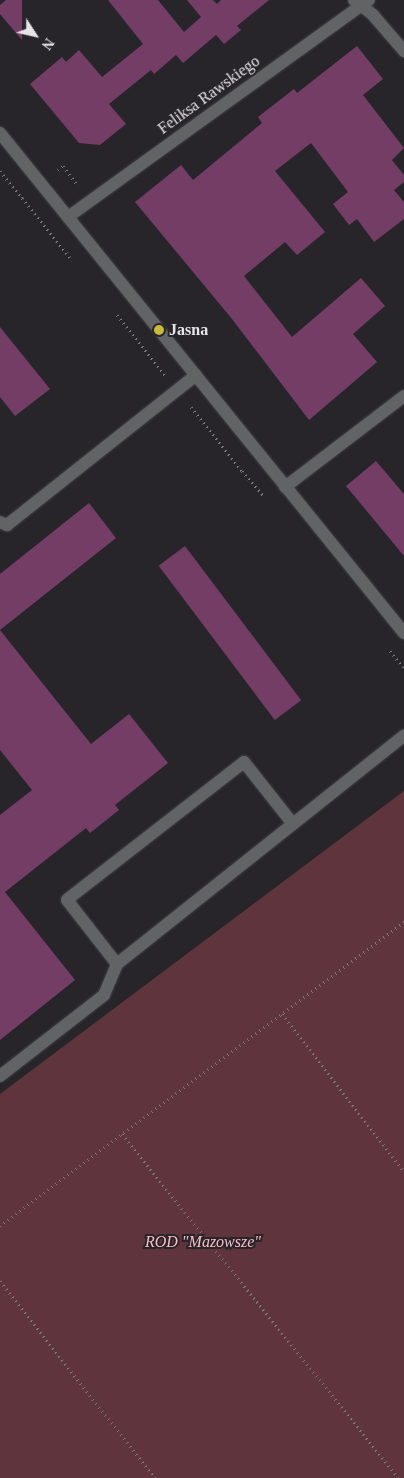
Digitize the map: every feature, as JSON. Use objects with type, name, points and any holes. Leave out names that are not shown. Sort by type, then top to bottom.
[{"type":"street","points":[[361,2],[404,51]]},
{"type":"street","name":"Feliksa Rawskiego","points":[[68,217],[361,2]]},
{"type":"street","points":[[0,133],[404,633]]},
{"type":"street","points":[[0,522],[7,524],[196,375]]},
{"type":"street","points":[[285,486],[404,396]]},
{"type":"street","points":[[0,1076],[104,995],[117,964],[404,736]]},
{"type":"street","points":[[117,964],[66,900],[244,762],[293,824]]},
{"type":"path","points":[[0,1226],[404,922]]},
{"type":"path","points":[[282,1014],[404,1171]]},
{"type":"path","points":[[122,1134],[399,1478]]},
{"type":"path","points":[[0,1281],[155,1478]]},
{"type":"green space","name":"ROD \"Mazowsze\"","points":[[404,791],[404,1478],[0,1478],[0,1094]]},
{"type":"building","points":[[6,0],[22,0],[22,40],[0,14],[0,5]]},
{"type":"building","points":[[108,0],[158,0],[184,32],[201,17],[187,0],[213,0],[217,4],[221,0],[269,0],[237,26],[241,30],[224,44],[216,35],[183,63],[176,55],[154,74],[151,70],[109,104],[126,124],[100,145],[79,143],[30,84],[62,57],[66,62],[79,50],[102,77],[143,44]]},
{"type":"building","points":[[357,46],[383,79],[363,95],[404,148],[392,160],[404,175],[404,182],[394,190],[404,202],[404,219],[374,242],[357,219],[349,225],[333,204],[348,192],[311,143],[275,171],[325,232],[297,255],[285,242],[244,276],[292,337],[361,278],[385,306],[353,334],[377,362],[309,420],[232,319],[135,202],[181,165],[193,180],[262,123],[258,117],[294,89],[297,93]]},
{"type":"building","points":[[0,327],[50,389],[15,416],[0,397]]},
{"type":"building","points":[[376,461],[404,494],[404,556],[346,486]]},
{"type":"building","points":[[89,503],[116,538],[0,630],[0,574]]},
{"type":"building","points":[[185,546],[301,700],[275,720],[159,566]]},
{"type":"building","points":[[0,630],[91,744],[129,714],[168,763],[115,805],[119,810],[90,833],[86,828],[5,892],[75,980],[0,1040],[0,815],[32,790],[0,750]]},
{"type":"place","name":"Jasna","points":[[159,330]]}]
